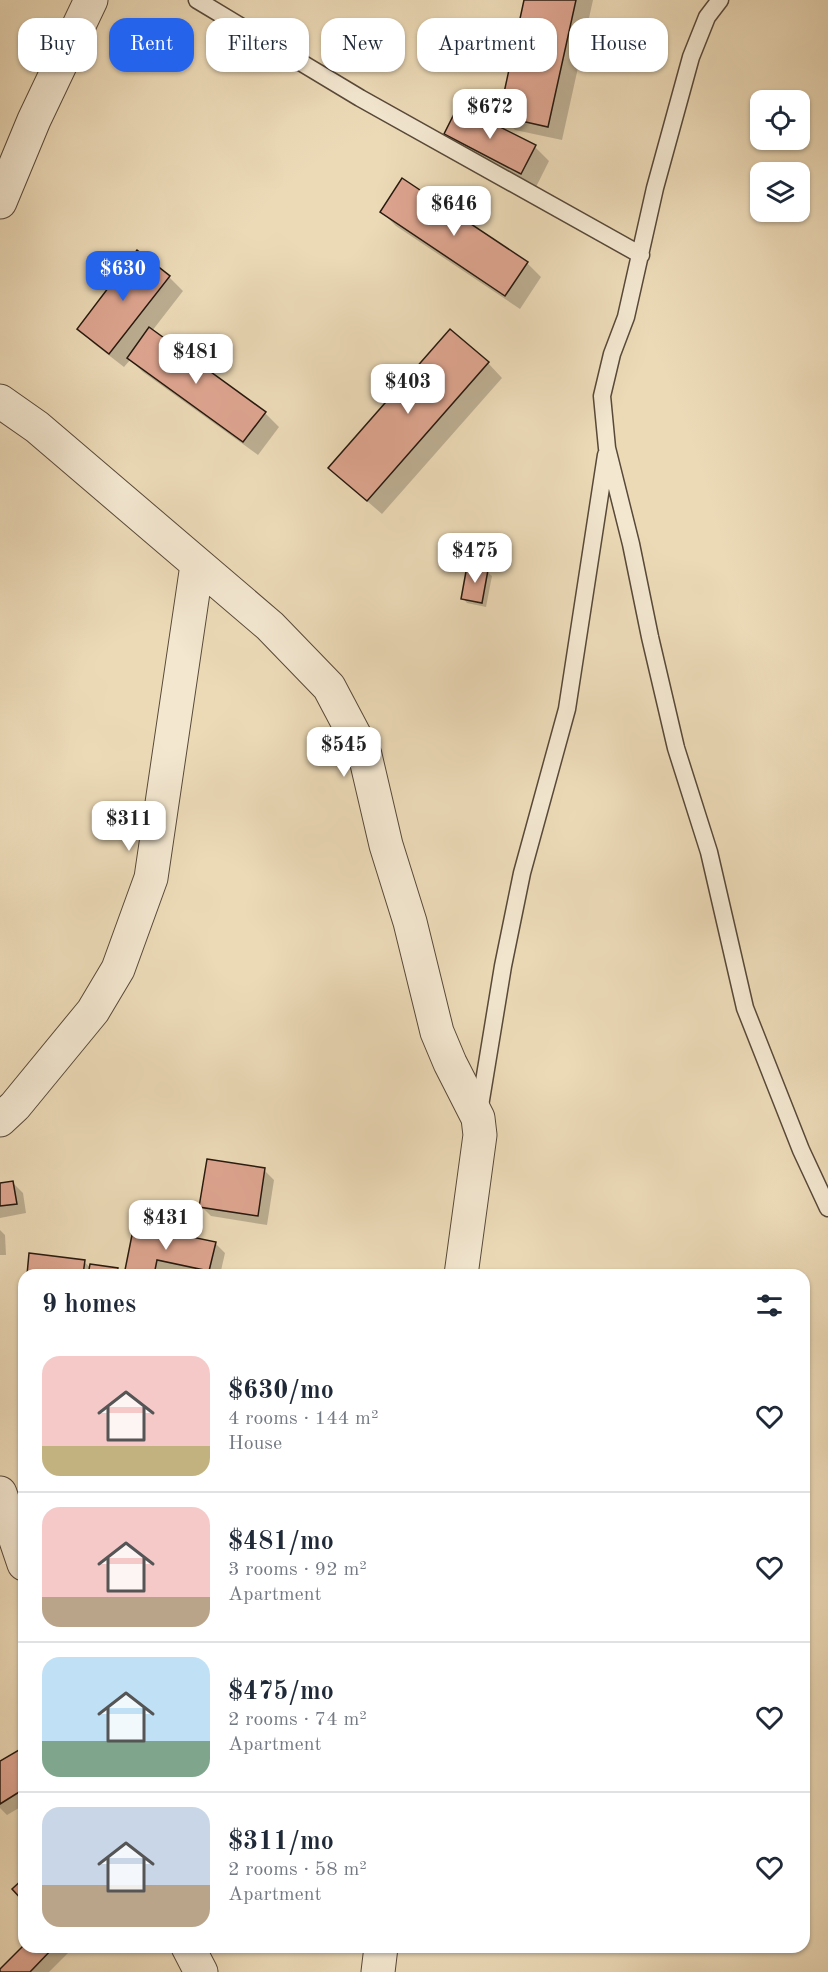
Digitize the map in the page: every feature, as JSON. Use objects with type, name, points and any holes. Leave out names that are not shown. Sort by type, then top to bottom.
[{"type":"street","points":[[0,202],[34,120],[91,0]]},
{"type":"street","points":[[0,401],[37,427],[270,626],[330,687],[365,755],[386,845],[410,922],[437,1032],[478,1118],[480,1135],[462,1269]]},
{"type":"street","points":[[0,1120],[15,1106],[93,1011],[117,969],[151,878],[196,565]]},
{"type":"street","points":[[0,1493],[18,1546]]},
{"type":"street","points":[[191,1953],[201,1972]]},
{"type":"street","points":[[378,1972],[380,1953]]},
{"type":"lane","points":[[197,0],[360,98],[641,255]]},
{"type":"lane","points":[[720,0],[707,17],[691,57],[655,188],[626,317],[612,354],[602,396],[607,448],[631,544],[650,637],[676,748],[709,852],[745,1008],[801,1150],[828,1208]]},
{"type":"lane","points":[[478,1118],[503,966],[522,873],[567,709],[607,448]]},
{"type":"building","points":[[524,0],[576,0],[572,18],[569,18],[569,32],[548,127],[499,116],[508,72],[557,72],[557,18],[520,18]]},
{"type":"building","points":[[458,106],[536,145],[521,174],[444,134]]},
{"type":"building","points":[[402,178],[528,262],[505,296],[380,212]]},
{"type":"building","points":[[137,250],[170,276],[109,354],[77,329]]},
{"type":"building","points":[[149,327],[266,412],[243,442],[127,358]]},
{"type":"building","points":[[450,329],[489,362],[367,501],[328,468]]},
{"type":"building","points":[[467,566],[488,570],[482,603],[461,599]]},
{"type":"building","points":[[207,1159],[265,1168],[258,1216],[199,1207]]},
{"type":"building","points":[[13,1181],[17,1204],[0,1206],[0,1183]]},
{"type":"building","points":[[134,1225],[216,1242],[209,1269],[157,1260],[155,1269],[125,1269]]},
{"type":"building","points":[[29,1253],[85,1260],[84,1269],[28,1269]]},
{"type":"building","points":[[90,1264],[118,1268],[118,1269],[89,1269]]},
{"type":"building","points":[[18,1750],[18,1793],[0,1804],[0,1761]]},
{"type":"building","points":[[18,1884],[18,1896],[12,1889]]},
{"type":"building","points":[[18,1951],[18,1953],[48,1953],[30,1972],[0,1972],[0,1969]]}]
